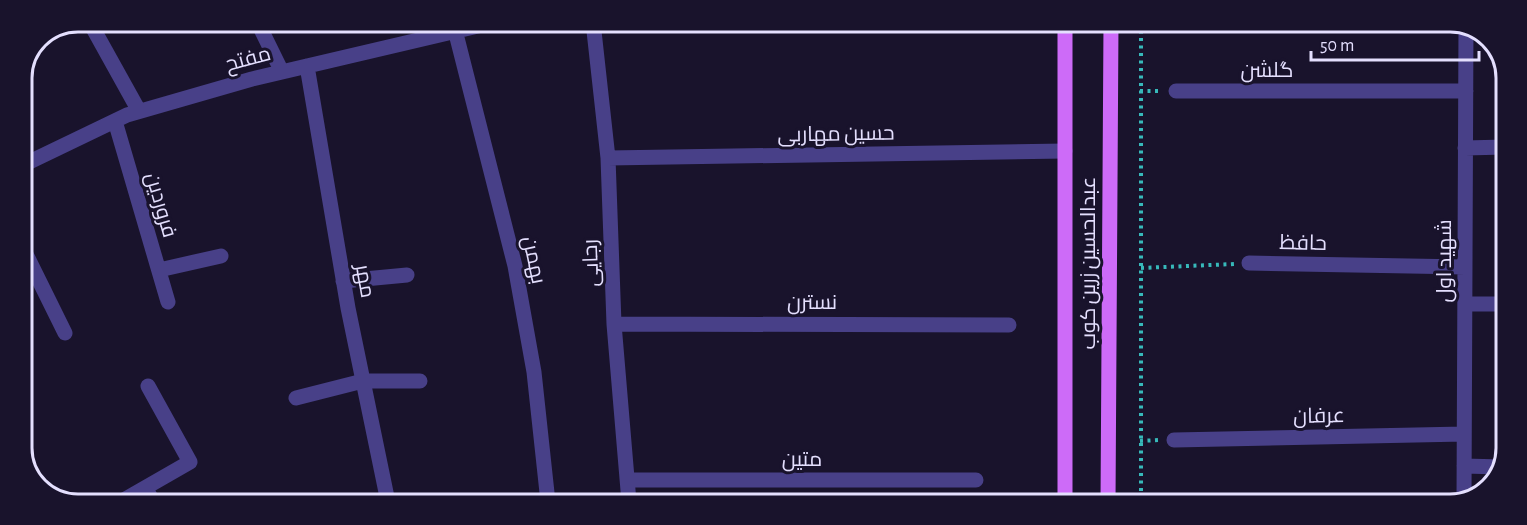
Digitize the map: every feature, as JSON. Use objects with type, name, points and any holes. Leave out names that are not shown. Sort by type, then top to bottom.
[{"type":"main road","name":"عبدالحسین زرین کوب","points":[[1065,31],[1065,494]]},
{"type":"main road","name":"عبدالحسین زرین کوب","points":[[1108,494],[1110,31]]},
{"type":"street","points":[[95,31],[140,111]]},
{"type":"street","points":[[262,31],[282,72]]},
{"type":"street","name":"مفتح","points":[[31,161],[140,111],[436,31]]},
{"type":"street","name":"بهمن","points":[[456,31],[515,266],[534,372],[547,494]]},
{"type":"street","name":"رجایی","points":[[594,31],[608,158],[614,324],[629,494]]},
{"type":"street","name":"شهید اول","points":[[1464,491],[1466,35]]},
{"type":"street","name":"مهر","points":[[307,66],[344,281],[386,494]]},
{"type":"street","name":"گلشن","points":[[1176,91],[1466,91]]},
{"type":"street","name":"فروردین","points":[[115,121],[168,302]]},
{"type":"street","points":[[1465,148],[1495,147]]},
{"type":"street","name":"حسین مهاربی","points":[[608,158],[1065,151]]},
{"type":"street","points":[[159,270],[221,256]]},
{"type":"street","name":"حافظ","points":[[1249,263],[1465,267]]},
{"type":"street","points":[[32,265],[65,333]]},
{"type":"street","points":[[344,281],[407,275]]},
{"type":"street","points":[[1465,304],[1496,304]]},
{"type":"street","name":"نسترن","points":[[614,324],[1010,325]]},
{"type":"street","points":[[296,398],[363,381],[420,381]]},
{"type":"street","points":[[148,386],[190,462],[150,494]]},
{"type":"street","name":"عرفان","points":[[1174,440],[1464,434]]},
{"type":"street","points":[[1464,466],[1491,467]]},
{"type":"street","name":"متین","points":[[628,480],[976,480]]},
{"type":"path","points":[[1141,31],[1141,494]]},
{"type":"path","name":"حافظ","points":[[1141,268],[1249,263]]}]
